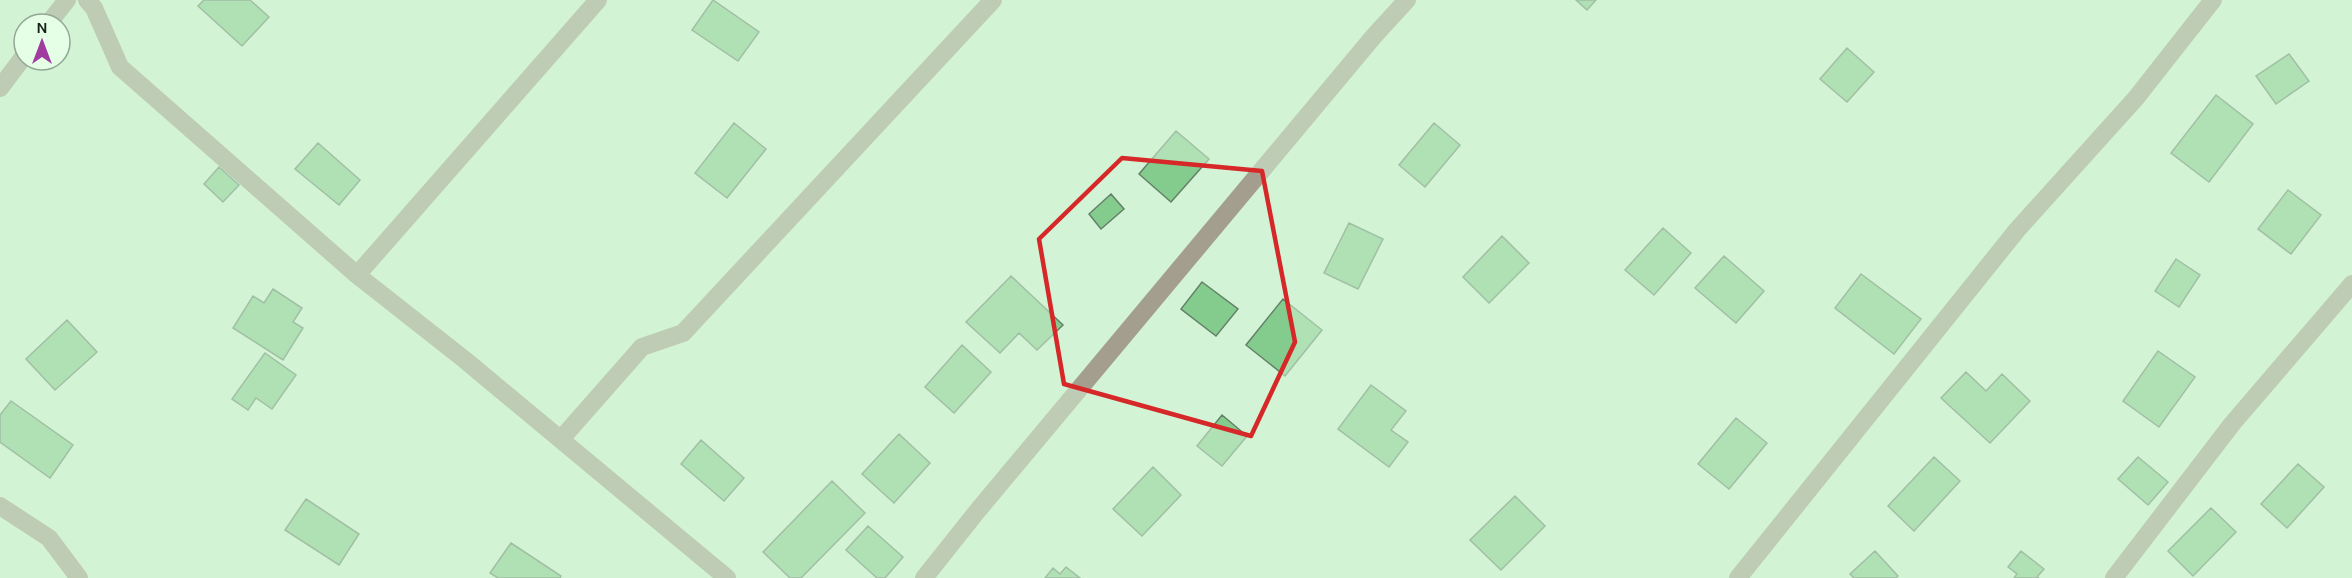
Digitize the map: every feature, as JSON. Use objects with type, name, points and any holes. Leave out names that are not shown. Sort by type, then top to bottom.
[{"type":"street","points":[[58,12],[67,0]]},
{"type":"street","points":[[87,0],[94,8],[120,67],[357,275],[465,360],[727,578]]},
{"type":"street","points":[[357,275],[598,0]]},
{"type":"street","points":[[561,439],[642,347],[682,333],[993,0]]},
{"type":"street","points":[[924,578],[1374,36],[1407,0]]},
{"type":"street","points":[[1738,578],[2017,230],[2136,98],[2213,0]]},
{"type":"street","points":[[0,88],[12,72]]},
{"type":"street","points":[[2114,578],[2232,423],[2352,284]]},
{"type":"street","points":[[0,506],[49,538],[79,578]]},
{"type":"highlighted area","points":[[1122,158],[1262,171],[1295,342],[1251,436],[1064,384],[1039,239]]},
{"type":"building","points":[[204,0],[250,0],[269,17],[242,46],[198,6]]},
{"type":"building","points":[[713,0],[759,32],[738,61],[692,30]]},
{"type":"building","points":[[1576,0],[1596,0],[1587,10]]},
{"type":"building","points":[[1847,48],[1874,72],[1847,102],[1820,79]]},
{"type":"building","points":[[2289,54],[2309,81],[2276,104],[2256,76]]},
{"type":"building","points":[[2216,95],[2253,124],[2209,182],[2171,153]]},
{"type":"building","points":[[734,123],[766,149],[727,198],[695,173]]},
{"type":"building","points":[[1434,123],[1460,145],[1425,187],[1399,165]]},
{"type":"building","points":[[1176,131],[1209,159],[1171,202],[1139,174]]},
{"type":"building","points":[[318,143],[360,180],[339,205],[295,169]]},
{"type":"building","points":[[219,167],[239,185],[223,202],[204,184]]},
{"type":"building","points":[[2288,190],[2321,215],[2291,254],[2258,229]]},
{"type":"building","points":[[1111,194],[1124,209],[1101,229],[1089,214]]},
{"type":"building","points":[[1349,223],[1383,239],[1358,289],[1324,273]]},
{"type":"building","points":[[1663,228],[1691,253],[1654,295],[1625,270]]},
{"type":"building","points":[[1502,236],[1529,263],[1489,303],[1463,277]]},
{"type":"building","points":[[1724,256],[1764,291],[1736,323],[1695,288]]},
{"type":"building","points":[[2176,259],[2200,275],[2179,307],[2155,291]]},
{"type":"building","points":[[1861,274],[1921,319],[1894,354],[1835,308]]},
{"type":"building","points":[[1011,276],[1063,325],[1037,350],[1019,333],[1000,353],[966,322]]},
{"type":"building","points":[[1202,282],[1238,309],[1216,336],[1181,309]]},
{"type":"building","points":[[273,289],[302,308],[293,322],[303,328],[283,360],[233,328],[253,296],[264,303]]},
{"type":"building","points":[[1283,299],[1322,330],[1285,376],[1246,345]]},
{"type":"building","points":[[67,320],[97,352],[55,390],[26,359]]},
{"type":"building","points":[[962,345],[991,372],[954,413],[925,387]]},
{"type":"building","points":[[2158,351],[2195,377],[2159,427],[2123,401]]},
{"type":"building","points":[[265,353],[296,375],[272,409],[256,398],[248,410],[232,399]]},
{"type":"building","points":[[1966,372],[1986,391],[2002,374],[2030,401],[1990,443],[1941,398]]},
{"type":"building","points":[[1371,385],[1406,411],[1391,430],[1408,442],[1389,467],[1338,429]]},
{"type":"building","points":[[11,401],[73,445],[50,478],[0,442],[0,415]]},
{"type":"building","points":[[1222,415],[1247,436],[1222,466],[1197,446]]},
{"type":"building","points":[[1736,418],[1767,443],[1729,489],[1698,464]]},
{"type":"building","points":[[899,434],[930,463],[894,503],[862,474]]},
{"type":"building","points":[[701,440],[744,478],[724,501],[681,464]]},
{"type":"building","points":[[1934,457],[1960,481],[1914,531],[1888,506]]},
{"type":"building","points":[[2138,457],[2168,482],[2148,505],[2118,479]]},
{"type":"building","points":[[2298,464],[2324,487],[2287,528],[2261,504]]},
{"type":"building","points":[[1153,467],[1181,495],[1142,536],[1113,509]]},
{"type":"building","points":[[832,481],[865,513],[801,578],[790,578],[763,552]]},
{"type":"building","points":[[1515,496],[1545,526],[1501,570],[1470,540]]},
{"type":"building","points":[[306,499],[359,534],[339,565],[285,530]]},
{"type":"building","points":[[2211,508],[2236,532],[2193,576],[2168,551]]},
{"type":"building","points":[[868,526],[903,557],[885,578],[877,578],[846,550]]},
{"type":"building","points":[[511,543],[561,576],[560,578],[498,578],[490,573]]},
{"type":"building","points":[[1875,551],[1898,576],[1896,578],[1854,578],[1850,574]]},
{"type":"building","points":[[2021,551],[2044,569],[2037,577],[2039,578],[2014,578],[2017,574],[2008,567]]},
{"type":"building","points":[[1066,567],[1080,578],[1045,578],[1053,568],[1060,574]]}]
